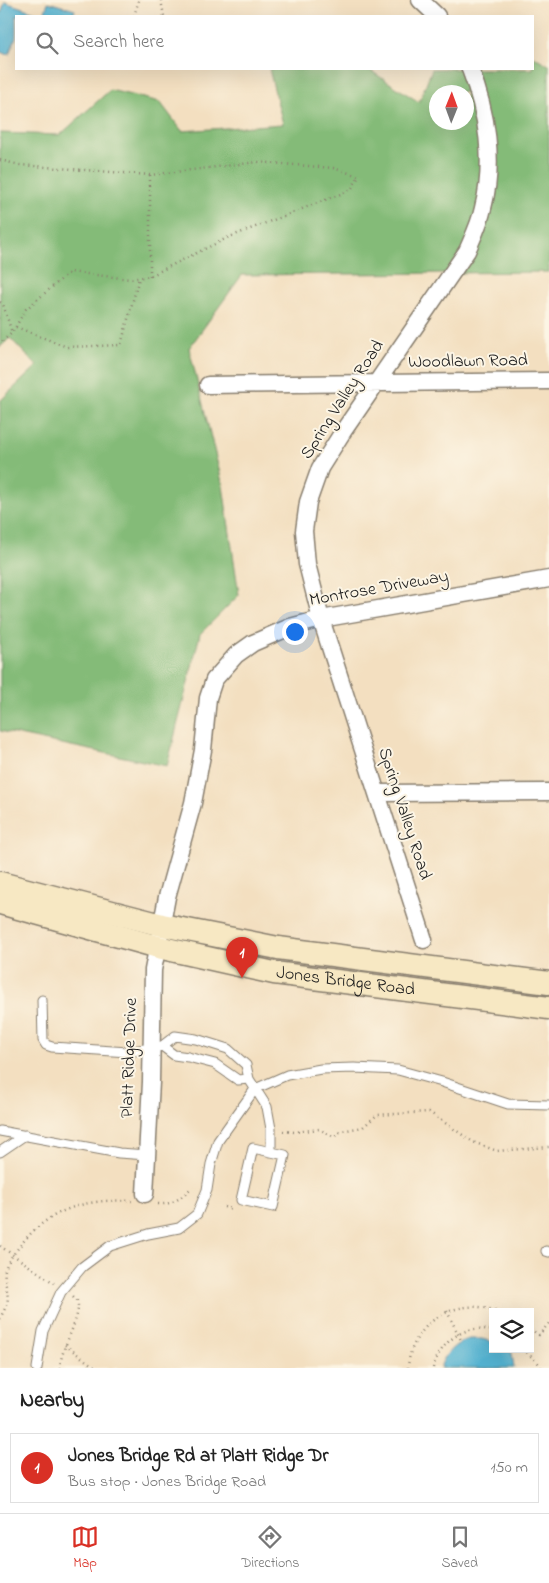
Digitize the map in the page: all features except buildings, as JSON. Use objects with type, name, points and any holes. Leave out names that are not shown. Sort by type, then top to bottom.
[{"type":"main road","name":"Jones Bridge Road","points":[[0,883],[162,925],[278,948],[549,983]]},
{"type":"main road","name":"Jones Bridge Road","points":[[0,903],[158,948],[274,973],[549,1008]]},
{"type":"street","points":[[420,0],[436,15]]},
{"type":"street","name":"Spring Valley Road","points":[[424,940],[321,619],[307,564],[304,531],[308,502],[320,468],[467,251],[484,208],[487,185],[488,139],[483,108],[470,70]]},
{"type":"street","name":"Woodlawn Road","points":[[208,384],[549,382]]},
{"type":"street","name":"Montrose Driveway","points":[[162,925],[167,897],[193,803],[203,750],[208,698],[214,680],[236,655],[253,643],[290,626],[549,579]]},
{"type":"street","points":[[377,793],[549,792]]},
{"type":"street","name":"Platt Ridge Drive","points":[[141,1198],[147,1155],[151,1082],[157,1047],[153,970],[162,925]]},
{"type":"lane","points":[[42,1000],[43,1040],[52,1047],[128,1052],[157,1047],[174,1036],[196,1039],[228,1049],[246,1066],[249,1079],[267,1107],[271,1129],[271,1152]]},
{"type":"lane","points":[[157,1047],[174,1056],[188,1056],[215,1064],[238,1080],[249,1079]]},
{"type":"lane","points":[[37,1368],[43,1331],[61,1292],[82,1267],[110,1246],[148,1234],[179,1228],[197,1214],[208,1190],[211,1164],[218,1141],[256,1089],[287,1075],[320,1069],[398,1070],[442,1082],[475,1095],[508,1104],[549,1105]]},
{"type":"lane","points":[[0,1131],[119,1153],[147,1155]]},
{"type":"lane","points":[[0,1152],[25,1136]]},
{"type":"lane","points":[[253,1148],[271,1152],[285,1155],[273,1207],[241,1200],[253,1148]]},
{"type":"path","points":[[134,15],[139,0]]},
{"type":"path","points":[[161,0],[164,15]]},
{"type":"path","points":[[0,160],[20,165],[150,176],[258,162],[333,168],[359,176],[351,190],[227,238],[150,276],[130,279],[70,272],[26,309],[12,333],[0,343]]},
{"type":"path","points":[[150,176],[150,276]]},
{"type":"path","points":[[16,326],[67,347],[121,345],[138,278]]},
{"type":"path","points":[[0,302],[3,304],[12,333]]},
{"type":"path","points":[[271,1129],[295,1132],[319,1129],[334,1137],[342,1131],[363,1126],[377,1116],[429,1112],[473,1142],[497,1151],[549,1147]]},
{"type":"path","points":[[158,1204],[168,1204],[183,1196],[192,1187]]},
{"type":"path","points":[[0,1318],[7,1303],[5,1269],[29,1233],[57,1212],[80,1204],[141,1198]]},
{"type":"path","points":[[224,1208],[232,1209]]},
{"type":"path","points":[[0,1246],[57,1285]]},
{"type":"path","points":[[60,1368],[60,1359],[78,1312],[77,1301],[72,1295]]},
{"type":"path","points":[[408,1368],[408,1357],[417,1336],[447,1311],[468,1306],[489,1310]]},
{"type":"path","points":[[447,1311],[462,1342]]},
{"type":"path","points":[[534,1332],[539,1335],[549,1323]]},
{"type":"path","points":[[433,1368],[438,1353],[446,1342],[457,1334],[468,1330],[489,1330]]},
{"type":"path","points":[[65,1344],[96,1368]]},
{"type":"path","points":[[527,1353],[541,1368]]},
{"type":"green space","points":[[534,57],[549,65],[549,272],[242,275],[189,348],[223,486],[239,595],[200,634],[167,766],[0,731],[0,401],[37,366],[10,338],[0,347],[0,133],[60,135],[110,90],[160,102],[182,131],[283,124],[269,70],[370,70],[419,102],[432,70],[534,70]]},
{"type":"water","points":[[5,2],[44,15],[15,15],[15,40],[9,55],[0,52],[0,17]]},
{"type":"water","points":[[48,2],[75,10],[73,15],[44,15]]},
{"type":"water","points":[[469,1339],[489,1341],[489,1353],[512,1353],[514,1368],[440,1368],[451,1350]]},
{"type":"place","name":"Jones Bridge Rd at Platt Ridge Dr","points":[[242,978]]}]
